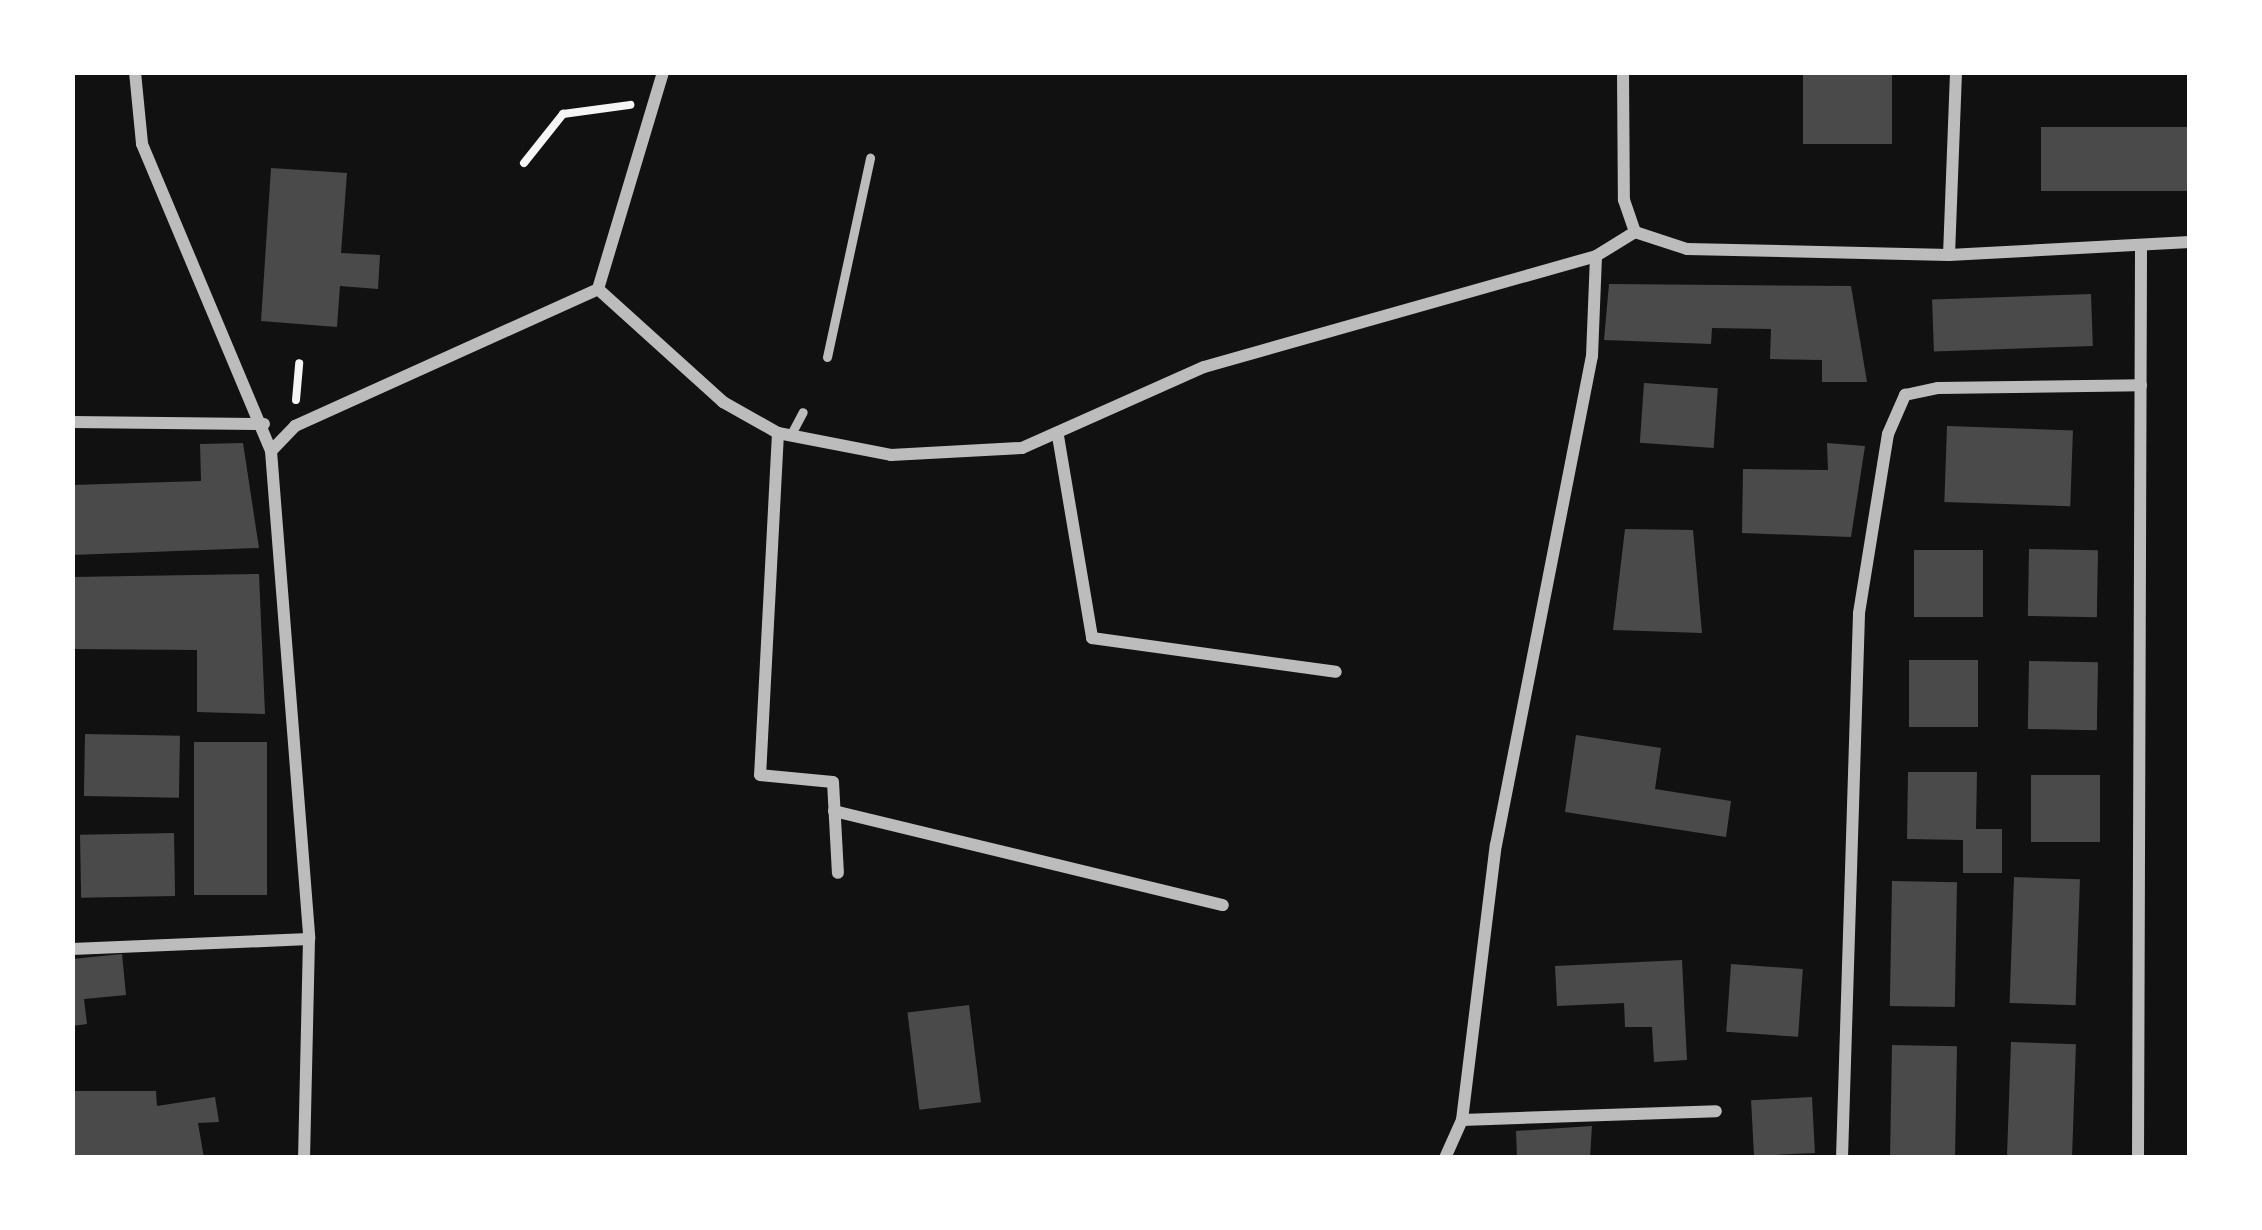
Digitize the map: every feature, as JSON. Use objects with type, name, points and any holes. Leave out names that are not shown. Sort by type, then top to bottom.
[{"type":"street","points":[[135,72],[142,145],[264,424],[271,451],[309,939],[304,1158]]},
{"type":"street","points":[[271,451],[295,425],[598,289],[663,72]]},
{"type":"street","points":[[1623,72],[1624,200],[1635,232]]},
{"type":"street","points":[[1949,255],[1956,72]]},
{"type":"street","points":[[598,289],[723,402],[784,434],[891,454],[1058,436],[1204,367],[1596,256],[1635,232],[1687,249],[1949,255],[2190,242]]},
{"type":"street","points":[[2138,1158],[2141,244]]},
{"type":"street","points":[[1444,1158],[1462,1120],[1496,845],[1592,356],[1596,256]]},
{"type":"street","points":[[1842,1158],[1859,613],[1888,434],[1904,395],[1938,388],[2141,385]]},
{"type":"street","points":[[72,422],[264,424]]},
{"type":"street","points":[[784,434],[760,775],[833,782],[838,873]]},
{"type":"street","points":[[1058,436],[1092,638],[1336,672]]},
{"type":"street","points":[[834,811],[1223,905]]},
{"type":"street","points":[[72,949],[309,939]]},
{"type":"street","points":[[1462,1120],[1716,1111]]},
{"type":"lane","points":[[827,357],[870,158]]},
{"type":"lane","points":[[784,434],[802,412]]},
{"type":"path","points":[[524,164],[563,114],[653,102]]},
{"type":"building","points":[[1803,72],[1892,72],[1892,144],[1803,144]]},
{"type":"building","points":[[2041,127],[2190,127],[2190,191],[2041,191]]},
{"type":"building","points":[[271,168],[347,173],[341,253],[380,255],[378,289],[340,286],[337,327],[261,321]]},
{"type":"building","points":[[1609,284],[1851,286],[1867,382],[1822,382],[1822,360],[1770,359],[1771,329],[1712,328],[1711,344],[1604,340]]},
{"type":"building","points":[[2091,294],[2093,346],[1934,352],[1932,300]]},
{"type":"building","points":[[1644,383],[1718,388],[1714,448],[1640,443]]},
{"type":"building","points":[[1947,426],[2073,430],[2070,506],[1944,502]]},
{"type":"building","points":[[243,443],[259,548],[72,555],[72,485],[201,481],[200,444]]},
{"type":"building","points":[[1827,443],[1865,446],[1851,537],[1742,533],[1743,469],[1828,470]]},
{"type":"building","points":[[1625,529],[1693,530],[1702,633],[1613,630]]},
{"type":"building","points":[[2029,549],[2098,550],[2097,617],[2028,616]]},
{"type":"building","points":[[1914,550],[1983,550],[1983,617],[1914,617]]},
{"type":"building","points":[[259,574],[265,714],[197,712],[197,650],[72,649],[72,577]]},
{"type":"building","points":[[1909,660],[1978,660],[1978,727],[1909,727]]},
{"type":"building","points":[[2029,661],[2098,662],[2097,730],[2028,729]]},
{"type":"building","points":[[85,734],[180,736],[179,798],[84,796]]},
{"type":"building","points":[[1576,735],[1661,748],[1655,789],[1731,801],[1726,837],[1565,812]]},
{"type":"building","points":[[194,742],[267,742],[267,895],[194,895]]},
{"type":"building","points":[[1908,772],[1977,772],[1976,829],[2002,829],[2002,873],[1963,873],[1963,840],[1907,839]]},
{"type":"building","points":[[2031,775],[2100,775],[2100,842],[2031,842]]},
{"type":"building","points":[[174,833],[175,896],[81,898],[80,835]]},
{"type":"building","points":[[2014,877],[2080,879],[2076,1005],[2010,1003]]},
{"type":"building","points":[[1892,881],[1957,882],[1955,1007],[1890,1006]]},
{"type":"building","points":[[122,954],[126,995],[84,999],[87,1024],[72,1026],[72,959]]},
{"type":"building","points":[[1682,960],[1687,1060],[1654,1062],[1652,1027],[1625,1027],[1624,1003],[1557,1006],[1555,966]]},
{"type":"building","points":[[1731,964],[1803,969],[1798,1037],[1726,1032]]},
{"type":"building","points":[[969,1005],[981,1102],[919,1110],[907,1013]]},
{"type":"building","points":[[2011,1042],[2076,1044],[2072,1158],[2007,1158]]},
{"type":"building","points":[[1892,1045],[1957,1046],[1955,1158],[1890,1158]]},
{"type":"building","points":[[72,1091],[156,1091],[157,1106],[215,1097],[219,1122],[198,1123],[204,1158],[72,1158]]},
{"type":"building","points":[[1812,1097],[1815,1153],[1754,1156],[1751,1100]]},
{"type":"building","points":[[1592,1126],[1590,1158],[1517,1158],[1516,1131]]}]
